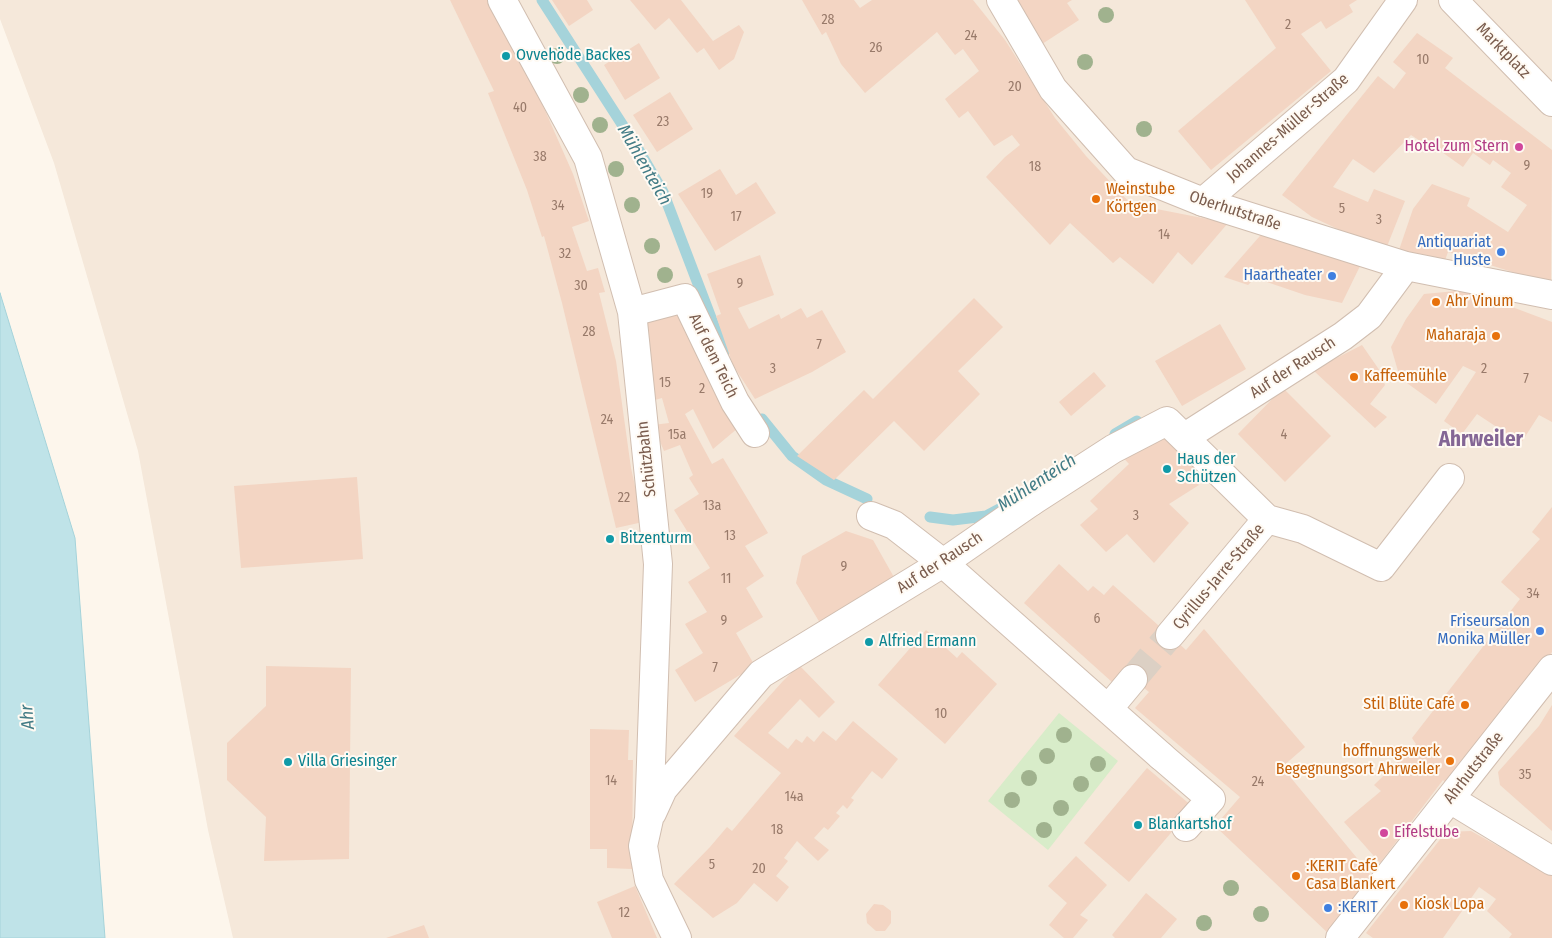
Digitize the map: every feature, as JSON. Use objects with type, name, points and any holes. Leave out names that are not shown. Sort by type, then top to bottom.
[{"type":"street","name":"Schützbahn","points":[[502,0],[588,158],[632,312],[658,564],[649,819],[643,846],[649,880],[676,938]]},
{"type":"street","name":"Oberhutstraße","points":[[1001,0],[1054,89],[1126,171],[1203,202],[1406,266],[1552,295]]},
{"type":"street","name":"Johannes-Müller-Straße","points":[[1203,202],[1346,80],[1403,0]]},
{"type":"street","name":"Marktplatz","points":[[1454,0],[1552,102]]},
{"type":"street","name":"Auf der Rausch","points":[[649,819],[662,789],[761,674],[944,564],[1031,502],[1113,449],[1167,421],[1185,437],[1343,336],[1368,316],[1406,266]]},
{"type":"street","name":"Auf dem Teich","points":[[632,312],[685,298],[735,402],[756,433]]},
{"type":"street","name":"Cyrillus-Jarre-Straße","points":[[1185,437],[1267,519],[1303,529],[1381,567],[1450,478]]},
{"type":"street","points":[[871,516],[894,525],[944,564],[1211,800],[1186,826]]},
{"type":"street","name":"Cyrillus-Jarre-Straße","points":[[1170,635],[1267,519]]},
{"type":"street","name":"Ahrhutstraße","points":[[1340,938],[1552,669]]},
{"type":"street","points":[[1108,709],[1133,679]]},
{"type":"street","points":[[1450,799],[1552,861]]},
{"type":"shaded area","points":[[0,0],[1552,0],[1552,938],[233,938],[208,830],[138,451],[54,163],[0,19]]},
{"type":"green space","points":[[1059,713],[1118,761],[1048,850],[988,801]]},
{"type":"water","name":"Ahr","points":[[0,293],[75,538],[105,938],[0,938]]},
{"type":"building","points":[[450,0],[492,0],[529,74],[573,174],[589,221],[572,227],[587,271],[598,268],[605,292],[599,293],[616,361],[631,468],[643,522],[616,528],[544,236],[542,237],[527,190],[488,93],[494,91]]},
{"type":"building","points":[[552,0],[587,0],[593,10],[569,26]]},
{"type":"building","points":[[630,0],[681,0],[713,41],[739,25],[744,32],[734,59],[719,70],[704,48],[697,53],[669,18],[655,30]]},
{"type":"building","points":[[802,0],[854,0],[860,8],[872,0],[973,0],[1005,40],[1055,118],[1086,156],[1131,204],[1228,223],[1192,265],[1178,252],[1153,284],[1120,257],[1113,263],[1070,223],[1050,245],[986,177],[1005,157],[1020,145],[1012,135],[994,146],[968,111],[959,118],[945,99],[979,71],[963,49],[955,55],[937,32],[865,93],[841,64],[826,32],[822,35]]},
{"type":"building","points":[[1011,0],[1072,0],[1067,3],[1079,20],[1039,46]]},
{"type":"building","points":[[1245,0],[1357,0],[1349,5],[1353,12],[1326,29],[1321,21],[1301,34],[1331,71],[1211,170],[1178,131],[1276,48]]},
{"type":"building","points":[[1417,33],[1453,58],[1445,68],[1552,150],[1551,284],[1448,252],[1444,263],[1399,250],[1413,209],[1432,184],[1470,198],[1467,206],[1508,232],[1527,205],[1501,187],[1511,173],[1493,160],[1490,165],[1473,153],[1463,167],[1439,150],[1437,152],[1411,135],[1374,173],[1353,159],[1333,187],[1368,202],[1374,189],[1405,201],[1386,249],[1312,217],[1282,195],[1378,76],[1394,89],[1406,73],[1393,62]]},
{"type":"building","points":[[639,43],[660,78],[625,100],[604,65]]},
{"type":"building","points":[[670,92],[693,129],[657,152],[633,115]]},
{"type":"building","points":[[720,169],[736,195],[756,182],[776,213],[715,251],[678,194]]},
{"type":"building","points":[[1266,229],[1362,262],[1342,303],[1305,295],[1255,278],[1248,285],[1224,277]]},
{"type":"building","points":[[760,255],[774,295],[738,308],[749,329],[779,314],[781,319],[801,308],[807,318],[822,310],[846,352],[812,372],[755,399],[733,365],[716,316],[721,314],[707,274]]},
{"type":"building","points":[[1467,290],[1552,322],[1552,422],[1539,415],[1521,443],[1477,414],[1462,434],[1444,421],[1476,372],[1463,366],[1436,404],[1400,378],[1391,347],[1406,319],[1424,294]]},
{"type":"building","points":[[974,298],[1003,327],[958,371],[980,394],[924,451],[894,421],[834,480],[797,456],[864,390],[873,399]]},
{"type":"building","points":[[680,313],[738,428],[713,449],[693,409],[685,414],[712,464],[723,458],[768,533],[745,546],[764,576],[746,588],[763,617],[736,633],[755,666],[695,702],[675,670],[703,653],[685,624],[707,612],[688,582],[710,568],[674,510],[699,494],[689,478],[693,475],[680,445],[664,451],[653,425],[669,423],[662,398],[648,402],[637,325]]},
{"type":"building","points":[[1220,324],[1246,369],[1182,406],[1155,361]]},
{"type":"building","points":[[1362,345],[1380,371],[1385,385],[1370,404],[1387,417],[1375,428],[1313,370]]},
{"type":"building","points":[[1094,372],[1106,386],[1071,416],[1059,402]]},
{"type":"building","points":[[1283,388],[1331,436],[1285,482],[1238,434]]},
{"type":"building","points":[[1163,431],[1205,475],[1196,482],[1199,485],[1169,504],[1189,523],[1154,563],[1127,534],[1106,552],[1080,525],[1098,509],[1090,501],[1129,464],[1119,453]]},
{"type":"building","points":[[357,477],[363,559],[241,568],[234,486]]},
{"type":"building","points":[[1552,507],[1552,652],[1449,787],[1443,780],[1380,863],[1344,822],[1381,791],[1374,785],[1416,744],[1412,738],[1520,599],[1501,582],[1540,539],[1532,532]]},
{"type":"building","points":[[846,531],[873,540],[895,579],[820,623],[796,583],[802,556]]},
{"type":"building","points":[[1059,564],[1088,591],[1093,586],[1104,595],[1113,585],[1186,650],[1204,629],[1305,747],[1282,767],[1375,880],[1330,935],[1215,826],[1240,797],[1135,708],[1149,692],[1122,670],[1112,682],[1024,603]]},
{"type":"building","points":[[926,630],[957,658],[962,652],[997,684],[945,744],[878,685]]},
{"type":"building","points":[[799,665],[835,702],[819,718],[800,699],[768,733],[788,749],[796,739],[802,743],[807,736],[814,742],[823,731],[836,741],[853,721],[898,759],[882,779],[872,771],[851,798],[854,800],[847,809],[843,805],[836,813],[840,816],[828,830],[824,827],[814,838],[829,850],[818,861],[797,841],[784,858],[788,861],[776,876],[789,887],[777,902],[754,883],[737,903],[713,918],[674,884],[727,827],[732,831],[781,773],[734,736]]},
{"type":"building","name":"Villa Griesinger","points":[[266,666],[351,668],[349,859],[264,861],[266,817],[227,780],[227,743],[266,706]]},
{"type":"building","points":[[1552,705],[1552,831],[1500,785],[1498,772],[1539,726]]},
{"type":"building","points":[[590,729],[629,730],[628,760],[633,760],[632,869],[607,868],[607,849],[590,849]]},
{"type":"building","name":"Blankartshof","points":[[1147,768],[1193,807],[1129,882],[1084,843]]},
{"type":"building","points":[[1471,831],[1552,876],[1552,938],[1509,938],[1512,934],[1487,911],[1496,899],[1479,887],[1443,938],[1373,938],[1366,933],[1446,832]]},
{"type":"building","points":[[1076,856],[1107,885],[1080,915],[1088,920],[1073,938],[1064,938],[1049,925],[1067,903],[1048,886]]},
{"type":"building","points":[[635,886],[657,938],[612,938],[597,902]]},
{"type":"building","points":[[1146,893],[1177,919],[1161,938],[1115,938],[1112,935]]},
{"type":"building","points":[[874,904],[883,905],[891,911],[891,923],[885,931],[876,931],[867,923],[866,914]]},
{"type":"building","points":[[424,925],[429,938],[386,938]]},
{"type":"waterway","name":"Mühlenteich","points":[[542,0],[638,149],[663,192],[724,352]]},
{"type":"waterway","name":"Mühlenteich","points":[[762,419],[792,456],[826,480],[867,499]]},
{"type":"waterway","name":"Mühlenteich","points":[[1115,434],[1137,421]]},
{"type":"waterway","name":"Mühlenteich","points":[[930,517],[953,520],[986,516],[1001,508]]},
{"type":"tunnel","points":[[1133,679],[1170,635]]},
{"type":"place","name":"Ovvehöde Backes","points":[[506,56]]},
{"type":"place","name":"Hotel zum Stern","points":[[1519,147]]},
{"type":"place","name":"Weinstube Körtgen","points":[[1096,199]]},
{"type":"place","name":"Antiquariat Huste","points":[[1501,252]]},
{"type":"place","name":"Haartheater","points":[[1332,276]]},
{"type":"place","name":"Ahr Vinum","points":[[1436,302]]},
{"type":"place","name":"Maharaja","points":[[1496,336]]},
{"type":"place","name":"Kaffeemühle","points":[[1354,377]]},
{"type":"place","name":"Haus der Schützen","points":[[1167,469]]},
{"type":"place","name":"Bitzenturm","points":[[610,539]]},
{"type":"place","name":"Friseursalon Monika Müller","points":[[1540,631]]},
{"type":"place","name":"Alfried Ermann","points":[[869,642]]},
{"type":"place","name":"Stil Blüte Café","points":[[1465,705]]},
{"type":"place","name":"hoffnungswerk Begegnungsort Ahrweiler","points":[[1450,761]]},
{"type":"place","name":"Villa Griesinger","points":[[288,762]]},
{"type":"place","name":"Blankartshof","points":[[1138,825]]},
{"type":"place","name":"Eifelstube","points":[[1384,833]]},
{"type":"place","name":":KERIT Café Casa Blankert","points":[[1296,876]]},
{"type":"place","name":"Kiosk Lopa","points":[[1404,905]]},
{"type":"place","name":":KERIT","points":[[1328,908]]},
{"type":"district","name":"Ahrweiler","points":[[1481,440]]}]
